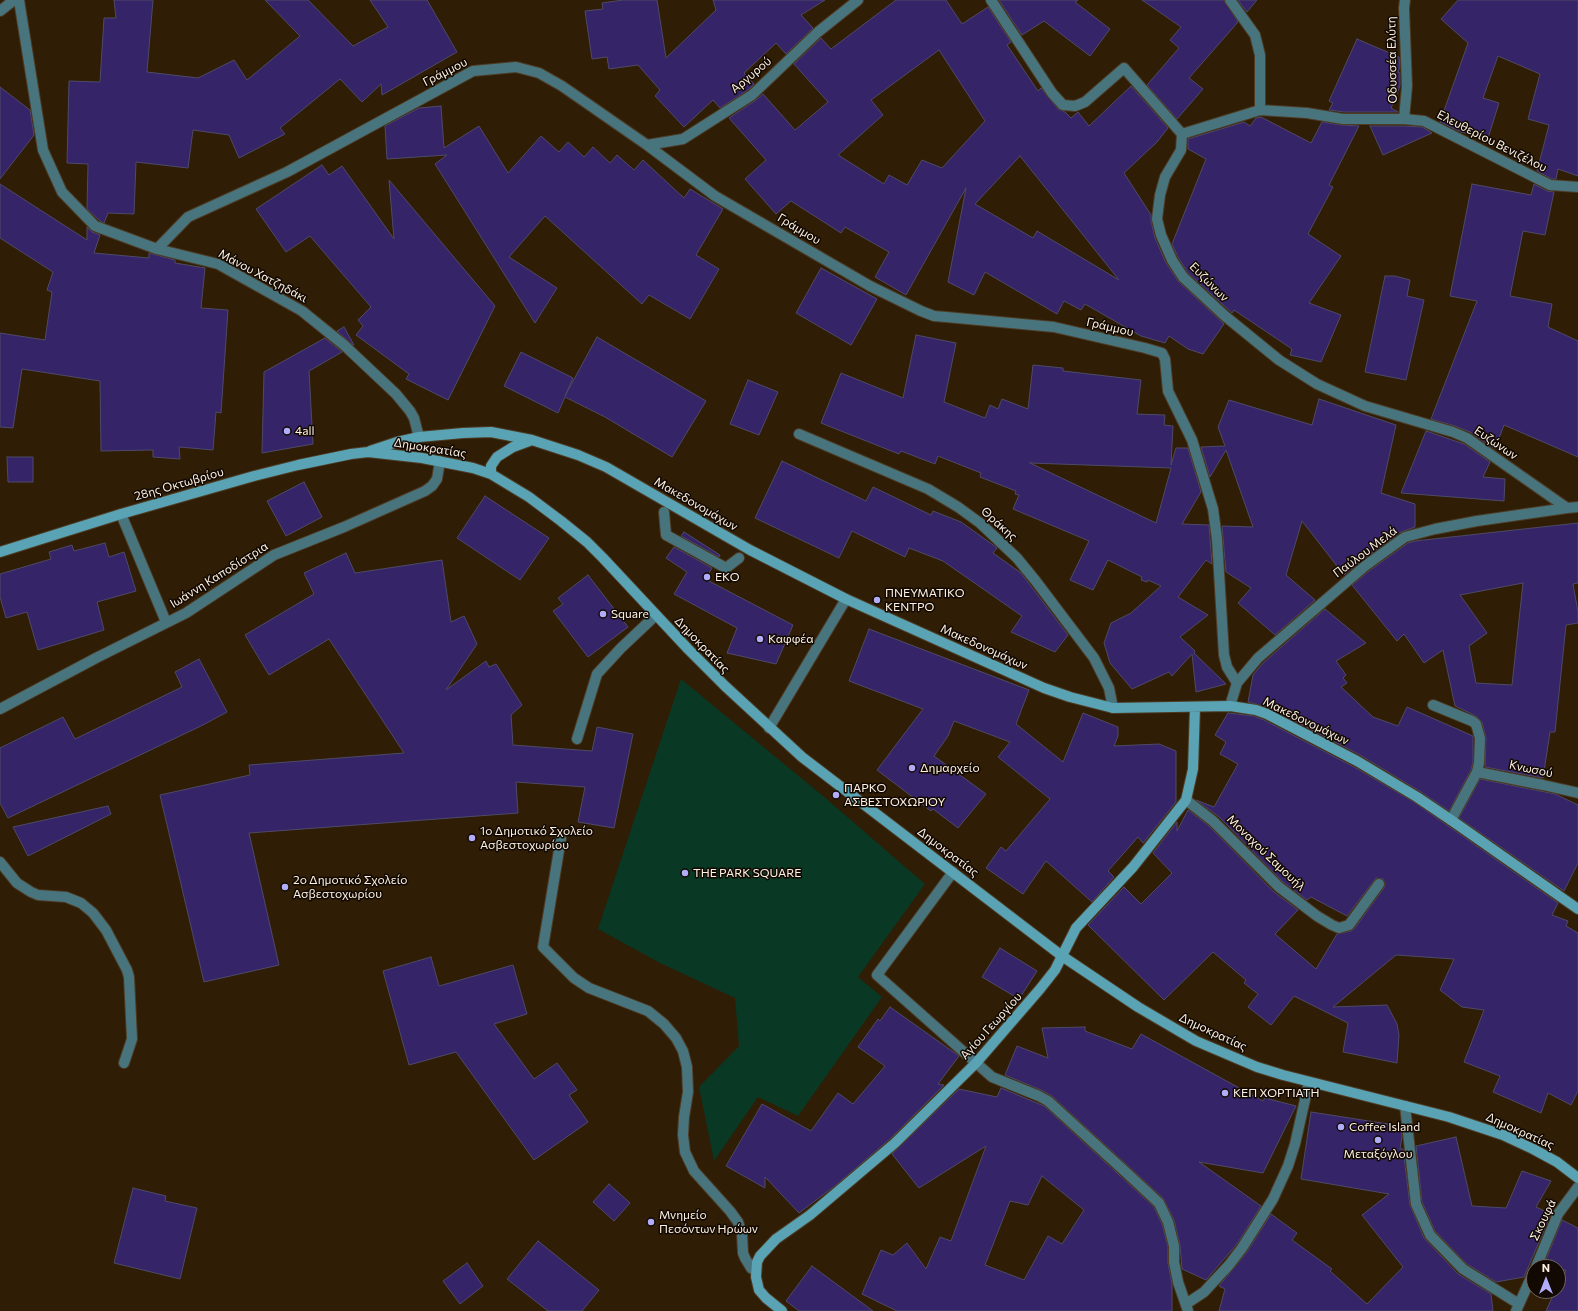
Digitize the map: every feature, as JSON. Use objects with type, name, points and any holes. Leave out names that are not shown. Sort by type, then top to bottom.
[{"type":"main road","name":"Μακεδονομάχων","points":[[368,452],[397,442],[463,433],[491,432],[532,440],[578,455],[606,467],[750,550],[846,599],[1044,688],[1082,701],[1113,708],[1230,706],[1256,710],[1297,728],[1368,768],[1451,820],[1578,910]]},
{"type":"main road","points":[[491,474],[491,466],[497,457],[513,447],[532,440]]},
{"type":"main road","name":"Δημοκρατίας","points":[[368,452],[440,461],[473,468],[491,474],[529,497],[576,532],[603,558],[725,686],[802,757],[1062,956],[1138,1007],[1196,1041],[1258,1067],[1309,1082],[1476,1125],[1503,1135],[1533,1148],[1569,1170],[1578,1178]]},
{"type":"main road","name":"28ης Οκτωβρίου","points":[[0,552],[121,514],[298,465],[368,452]]},
{"type":"main road","name":"Αγίου Γεωργίου","points":[[756,1271],[760,1256],[766,1248],[776,1239],[810,1215],[895,1143],[976,1063],[1040,989],[1062,956],[1076,928],[1133,867],[1186,800],[1193,769],[1195,707]]},
{"type":"main road","points":[[756,1271],[757,1284],[761,1293],[782,1311]]},
{"type":"street","points":[[0,11],[14,0]]},
{"type":"street","name":"Μάνου Χατζηδάκι","points":[[19,0],[43,150],[62,192],[94,226],[157,249],[218,264],[302,311],[344,346],[400,398],[414,418],[419,438]]},
{"type":"street","name":"Αργυρού","points":[[647,145],[684,138],[752,95],[818,32],[858,0]]},
{"type":"street","points":[[991,0],[1052,93],[1063,105],[1075,106],[1085,102],[1124,68],[1182,134]]},
{"type":"street","points":[[1230,0],[1255,35],[1260,55],[1260,110]]},
{"type":"street","name":"Οδυσσέα Ελύτη","points":[[1404,119],[1407,86],[1405,0]]},
{"type":"street","name":"Γράμμου","points":[[157,249],[188,217],[287,172],[473,71],[516,68],[539,73],[562,86],[647,145],[693,181],[728,204],[870,286],[921,311],[934,316],[1054,327],[1162,353],[1165,358],[1168,391],[1192,440],[1213,509],[1217,545],[1224,655],[1227,667],[1237,683]]},
{"type":"street","name":"Ελευθερίου Βενιζέλου","points":[[1182,134],[1260,110],[1307,113],[1343,119],[1404,119],[1424,121],[1550,185],[1578,186]]},
{"type":"street","name":"Ευζώνων","points":[[1182,134],[1181,150],[1163,183],[1160,195],[1158,219],[1161,235],[1172,260],[1183,277],[1225,316],[1279,360],[1298,373],[1365,406],[1453,432],[1467,438],[1567,508]]},
{"type":"street","name":"Θράκης","points":[[799,434],[928,489],[958,507],[980,523],[1017,558],[1094,658],[1109,688],[1113,708]]},
{"type":"street","name":"Ιωάννη Καποδίστρια","points":[[0,709],[199,605],[274,555],[356,522],[426,491],[437,479],[440,461]]},
{"type":"street","points":[[1567,508],[1578,507]]},
{"type":"street","name":"Παύλου Μελά","points":[[1230,706],[1237,683],[1258,658],[1288,630],[1365,566],[1405,537],[1435,529],[1477,521],[1567,508]]},
{"type":"street","points":[[664,512],[666,535],[726,568],[739,558]]},
{"type":"street","points":[[121,514],[166,622]]},
{"type":"street","points":[[769,728],[846,599]]},
{"type":"street","points":[[577,739],[597,674],[621,648],[656,615]]},
{"type":"street","points":[[1432,705],[1472,721],[1476,724],[1480,738],[1479,763],[1477,772],[1451,820]]},
{"type":"street","name":"Κνωσού","points":[[1477,772],[1578,793]]},
{"type":"street","name":"Μοναχού Σαμουήλ","points":[[1186,800],[1213,821],[1279,887],[1317,916],[1332,925],[1339,928],[1349,925],[1379,884]]},
{"type":"street","points":[[561,838],[542,947],[574,978],[589,988],[648,1011],[664,1024],[676,1038],[684,1051],[687,1067],[688,1092],[684,1117],[685,1152],[694,1171],[738,1222],[742,1234],[743,1253],[751,1268],[756,1271]]},
{"type":"street","points":[[0,862],[17,883],[31,892],[38,895],[66,897],[81,903],[94,913],[106,930],[127,970],[129,977],[132,1039],[124,1063]]},
{"type":"street","points":[[953,872],[877,975],[992,1077],[1048,1101],[1158,1203],[1168,1222],[1174,1246],[1174,1262],[1178,1282],[1187,1308],[1229,1265],[1242,1248],[1273,1199],[1288,1166],[1295,1144],[1309,1082]]},
{"type":"street","points":[[1406,1106],[1416,1204],[1430,1235],[1463,1269],[1517,1308],[1526,1288]]},
{"type":"street","name":"Σκουφά","points":[[1539,1259],[1561,1208],[1578,1187]]},
{"type":"green space","points":[[681,679],[823,796],[925,884],[858,977],[882,997],[798,1116],[758,1097],[714,1161],[699,1087],[739,1046],[735,998],[660,963],[598,929]]},
{"type":"building","points":[[114,0],[153,0],[147,72],[198,78],[234,60],[247,80],[300,36],[265,0],[308,0],[353,46],[388,27],[370,0],[427,0],[457,52],[382,95],[381,84],[362,102],[340,79],[280,128],[285,134],[239,158],[229,135],[193,130],[188,168],[136,162],[134,214],[108,213],[104,223],[87,209],[88,164],[67,163],[69,81],[100,82],[104,18],[116,18]]},
{"type":"building","points":[[623,0],[657,0],[666,58],[716,10],[713,0],[825,0],[801,15],[813,28],[786,54],[776,43],[744,73],[754,84],[748,90],[720,108],[713,100],[684,127],[655,96],[660,90],[638,65],[609,69],[607,57],[592,59],[585,11],[603,9],[602,3]]},
{"type":"building","points":[[896,0],[946,0],[962,24],[988,7],[1011,42],[1007,45],[1038,91],[1041,88],[1058,109],[1065,112],[1071,118],[1078,112],[1089,126],[1131,86],[1168,128],[1157,142],[1124,173],[1151,215],[1155,238],[1166,263],[1178,281],[1224,324],[1203,354],[1188,349],[1169,336],[1165,343],[1141,336],[1085,304],[1081,310],[1064,301],[1057,314],[985,272],[974,295],[948,282],[966,188],[906,295],[875,277],[889,252],[845,227],[841,233],[791,201],[776,214],[745,179],[766,160],[729,118],[763,94],[795,130],[828,102],[794,64],[821,38],[831,49]],"holes":[[[939,50],[985,121],[942,168],[922,160],[907,185],[889,175],[884,184],[838,155],[883,115],[871,100]],[[1020,156],[1119,280],[1037,231],[1033,238],[975,204]]]},
{"type":"building","points":[[999,0],[1078,0],[1075,2],[1110,29],[1090,56],[1044,21],[1022,35]]},
{"type":"building","points":[[1142,0],[1224,0],[1238,22],[1189,78],[1203,89],[1177,119],[1147,85],[1179,48],[1170,40],[1181,27]]},
{"type":"building","points":[[1238,0],[1257,0],[1247,12]]},
{"type":"building","points":[[1458,0],[1578,0],[1578,176],[1558,169],[1556,179],[1552,179],[1537,171],[1549,125],[1528,119],[1540,74],[1498,56],[1483,98],[1499,103],[1488,138],[1461,132],[1440,122],[1468,43],[1441,19]]},
{"type":"building","points":[[1357,39],[1399,57],[1400,67],[1398,72],[1400,73],[1400,86],[1391,108],[1398,112],[1344,112],[1329,110],[1333,103],[1329,101]]},
{"type":"building","points":[[0,87],[30,110],[34,135],[0,179]]},
{"type":"building","points":[[441,106],[444,148],[479,126],[508,173],[541,136],[559,152],[568,142],[584,157],[593,147],[610,163],[617,155],[634,170],[643,160],[684,198],[690,189],[723,209],[696,255],[719,269],[690,319],[649,295],[642,304],[545,216],[509,257],[557,288],[535,323],[435,164],[447,155],[387,159],[385,126],[419,108]]},
{"type":"building","points":[[1261,117],[1311,143],[1322,122],[1359,126],[1329,185],[1333,187],[1308,234],[1341,256],[1309,303],[1341,315],[1321,362],[1290,355],[1292,349],[1234,310],[1232,313],[1188,273],[1172,244],[1206,159],[1188,149],[1188,139],[1244,122],[1250,126],[1256,118]]},
{"type":"building","points":[[1370,126],[1422,127],[1432,133],[1383,155]]},
{"type":"building","points":[[322,165],[329,175],[342,166],[394,239],[389,180],[495,306],[448,400],[406,379],[409,374],[356,335],[363,326],[358,320],[371,307],[310,236],[286,252],[256,209]]},
{"type":"building","points":[[0,184],[87,240],[87,227],[92,232],[100,235],[94,253],[149,258],[149,253],[175,260],[175,263],[205,268],[201,308],[228,310],[221,413],[216,412],[213,450],[179,447],[180,459],[153,457],[153,450],[101,451],[100,381],[22,369],[13,428],[0,427],[0,333],[45,340],[52,292],[47,290],[53,272],[0,238]]},
{"type":"building","points":[[1472,184],[1531,195],[1534,184],[1547,191],[1554,192],[1545,235],[1523,231],[1510,296],[1552,304],[1548,327],[1578,341],[1578,457],[1504,425],[1495,449],[1470,432],[1431,419],[1477,301],[1450,296]]},
{"type":"building","points":[[821,268],[877,299],[851,345],[796,313]]},
{"type":"building","points":[[1385,276],[1395,276],[1410,280],[1407,296],[1424,300],[1406,380],[1365,372]]},
{"type":"building","points":[[344,327],[354,345],[337,331]]},
{"type":"building","points":[[916,335],[956,343],[944,402],[985,418],[990,405],[998,409],[1002,399],[1028,409],[1033,365],[1063,368],[1063,371],[1141,380],[1137,414],[1165,415],[1164,425],[1173,426],[1171,465],[1176,448],[1188,448],[1201,492],[1182,524],[1209,525],[1212,564],[1206,560],[1178,597],[1208,615],[1180,637],[1226,684],[1196,692],[1192,654],[1172,676],[1169,672],[1132,689],[1110,663],[1104,643],[1111,623],[1131,613],[1161,586],[1148,580],[1147,582],[1141,580],[1142,577],[1108,560],[1093,590],[1070,580],[1089,541],[1013,509],[1019,495],[1015,494],[1016,491],[980,477],[981,473],[938,456],[935,464],[901,451],[899,454],[821,423],[841,373],[903,398]],"holes":[[[1030,463],[1171,468],[1156,523]]]},
{"type":"building","points":[[597,337],[706,401],[672,457],[605,417],[565,397],[558,413],[504,386],[521,352],[573,378],[565,396]]},
{"type":"building","points":[[325,338],[342,352],[309,371],[313,444],[262,453],[264,372]]},
{"type":"building","points":[[748,380],[778,392],[759,435],[730,424]]},
{"type":"building","points":[[1319,399],[1396,425],[1381,493],[1415,504],[1415,527],[1401,532],[1344,575],[1302,521],[1286,575],[1315,600],[1275,635],[1238,603],[1251,588],[1226,572],[1222,526],[1253,527],[1226,450],[1210,477],[1201,447],[1225,446],[1218,427],[1229,400],[1312,425]]},
{"type":"building","points":[[1426,431],[1464,444],[1490,462],[1483,477],[1505,479],[1504,501],[1401,493]]},
{"type":"building","points":[[7,457],[33,457],[33,482],[8,482]]},
{"type":"building","points":[[782,461],[866,501],[873,487],[931,515],[933,511],[961,522],[996,547],[997,548],[993,553],[1021,573],[1068,635],[1055,652],[1011,632],[1022,616],[943,561],[909,548],[905,557],[852,531],[839,558],[755,518]]},
{"type":"building","points":[[304,482],[322,517],[286,536],[267,501]]},
{"type":"building","points":[[485,496],[549,538],[520,580],[457,538]]},
{"type":"building","points":[[1578,523],[1578,583],[1573,584],[1578,612],[1578,623],[1566,625],[1555,732],[1550,732],[1543,778],[1485,767],[1486,738],[1482,722],[1476,716],[1455,706],[1443,650],[1424,663],[1404,634],[1397,641],[1352,585],[1408,543]],"holes":[[[1523,583],[1512,685],[1476,683],[1469,646],[1487,633],[1460,595]]]},
{"type":"building","points":[[684,532],[720,555],[719,557],[681,536]]},
{"type":"building","points":[[105,543],[109,557],[124,552],[136,591],[97,602],[104,630],[38,650],[27,612],[6,618],[0,597],[0,574],[51,559],[49,552],[72,545],[74,551]]},
{"type":"building","points":[[674,547],[712,568],[705,579],[793,625],[776,664],[727,653],[737,628],[674,594],[687,572],[666,558]]},
{"type":"building","points":[[346,553],[355,573],[442,560],[451,622],[464,616],[477,644],[446,690],[486,661],[489,667],[496,664],[522,705],[511,715],[513,745],[592,751],[597,727],[633,734],[614,828],[578,822],[585,787],[516,782],[518,813],[249,833],[279,965],[204,982],[160,795],[250,775],[249,765],[404,753],[329,639],[269,675],[245,635],[314,594],[304,573]]},
{"type":"building","points":[[588,575],[628,627],[588,657],[553,611],[563,604],[558,598]]},
{"type":"building","points":[[1325,609],[1366,643],[1336,661],[1346,675],[1343,678],[1347,683],[1341,687],[1373,717],[1398,726],[1407,707],[1473,736],[1473,762],[1471,770],[1449,811],[1360,755],[1270,708],[1248,702],[1253,675],[1263,663]]},
{"type":"building","points":[[869,629],[1029,690],[1016,724],[1063,762],[1083,713],[1118,727],[1118,736],[1114,746],[1159,744],[1176,751],[1176,802],[1143,843],[1138,837],[1108,871],[1114,877],[1092,902],[1046,861],[1023,894],[986,868],[1001,847],[1006,851],[1050,799],[998,757],[1010,742],[954,721],[948,736],[934,756],[986,794],[958,828],[933,809],[931,811],[877,770],[923,709],[849,681]]},
{"type":"building","points":[[199,659],[227,712],[203,725],[8,818],[0,803],[0,748],[63,717],[75,739],[182,687],[175,672]]},
{"type":"building","points":[[1228,713],[1254,716],[1264,720],[1354,767],[1414,802],[1558,903],[1552,915],[1568,921],[1566,926],[1578,933],[1578,1091],[1571,1105],[1548,1093],[1541,1113],[1493,1092],[1500,1076],[1464,1062],[1484,1010],[1462,1007],[1440,990],[1454,959],[1396,955],[1333,1007],[1387,1005],[1397,1024],[1399,1035],[1397,1063],[1343,1052],[1348,1023],[1294,996],[1271,1025],[1248,1007],[1258,994],[1244,983],[1246,980],[1213,952],[1164,1000],[1088,925],[1124,887],[1141,904],[1172,873],[1153,853],[1177,822],[1177,831],[1188,810],[1209,826],[1274,892],[1298,910],[1275,934],[1316,969],[1337,934],[1354,929],[1384,888],[1385,884],[1383,879],[1376,878],[1347,916],[1311,897],[1307,900],[1283,882],[1218,816],[1196,800],[1214,807],[1238,764],[1220,754],[1226,742],[1215,735]]},
{"type":"building","points":[[1480,779],[1555,794],[1578,805],[1578,863],[1564,891],[1459,818]]},
{"type":"building","points":[[108,806],[111,814],[28,856],[13,827]]},
{"type":"building","points":[[1000,948],[1037,971],[1019,999],[982,977]]},
{"type":"building","points":[[431,957],[439,986],[513,965],[527,1014],[494,1024],[534,1079],[557,1063],[577,1090],[569,1095],[588,1122],[534,1160],[456,1052],[409,1065],[383,971]]},
{"type":"building","points":[[890,1007],[959,1056],[938,1084],[944,1085],[891,1138],[836,1185],[799,1213],[765,1177],[765,1188],[726,1166],[762,1104],[811,1131],[838,1093],[853,1104],[885,1066],[858,1047],[878,1019],[880,1021]]},
{"type":"building","points":[[1085,1027],[1085,1031],[1132,1049],[1141,1034],[1263,1101],[1265,1098],[1296,1106],[1263,1173],[1199,1162],[1261,1206],[1237,1244],[1206,1280],[1182,1269],[1180,1245],[1174,1220],[1163,1198],[1052,1096],[1005,1075],[1017,1046],[1048,1058],[1042,1028]]},
{"type":"building","points":[[1001,1088],[1044,1106],[1154,1207],[1162,1224],[1168,1247],[1168,1263],[1172,1284],[1172,1311],[897,1311],[862,1294],[881,1250],[893,1255],[907,1243],[926,1269],[940,1237],[951,1241],[986,1146],[919,1188],[892,1154],[959,1089],[997,1097]],"holes":[[[1042,1176],[1084,1210],[1062,1244],[1048,1236],[1024,1280],[985,1265],[1010,1201],[1028,1205]]]},
{"type":"building","points":[[1311,1112],[1401,1126],[1402,1137],[1400,1149],[1403,1149],[1410,1205],[1424,1238],[1458,1274],[1491,1294],[1493,1311],[1219,1311],[1225,1289],[1219,1286],[1247,1252],[1271,1214],[1297,1233],[1292,1240],[1332,1269],[1330,1271],[1367,1304],[1403,1267],[1362,1215],[1389,1194],[1301,1179]]},
{"type":"building","points":[[1456,1137],[1472,1206],[1506,1208],[1522,1171],[1551,1181],[1536,1207],[1551,1214],[1532,1259],[1526,1259],[1526,1272],[1524,1277],[1496,1282],[1467,1264],[1435,1231],[1422,1202],[1416,1146]]},
{"type":"building","points":[[609,1184],[630,1203],[614,1221],[593,1202]]},
{"type":"building","points":[[133,1188],[166,1196],[165,1201],[197,1208],[180,1279],[114,1263]]},
{"type":"building","points":[[1562,1220],[1578,1228],[1578,1311],[1546,1311],[1551,1299],[1566,1299],[1566,1259],[1546,1259]]},
{"type":"building","points":[[538,1241],[599,1290],[582,1311],[548,1311],[507,1279]]},
{"type":"building","points":[[467,1263],[483,1286],[460,1304],[443,1281]]},
{"type":"building","points":[[812,1266],[873,1311],[799,1311],[786,1301]]},
{"type":"place","name":"4all","points":[[287,431]]},
{"type":"place","name":"EKO","points":[[707,577]]},
{"type":"place","name":"ΠΝΕΥΜΑΤΙΚΟ ΚΕΝΤΡΟ","points":[[877,600]]},
{"type":"place","name":"Square","points":[[603,614]]},
{"type":"place","name":"Καφφέα","points":[[760,639]]},
{"type":"place","name":"Δημαρχείο","points":[[912,768]]},
{"type":"place","name":"ΠΑΡΚΟ ΑΣΒΕΣΤΟΧΩΡΙΟΥ","points":[[836,795]]},
{"type":"place","name":"1ο Δημοτικό Σχολείο Ασβεστοχωρίου","points":[[472,838]]},
{"type":"place","name":"THE PARK SQUARE","points":[[685,873]]},
{"type":"place","name":"2ο Δημοτικό Σχολείο Ασβεστοχωρίου","points":[[285,887]]},
{"type":"place","name":"ΚΕΠ ΧΟΡΤΙΑΤΗ","points":[[1225,1093]]},
{"type":"place","name":"Coffee Island","points":[[1341,1127]]},
{"type":"place","name":"Μεταξόγλου","points":[[1378,1140]]},
{"type":"place","name":"Μνημείο Πεσόντων Ηρώων","points":[[651,1222]]}]
